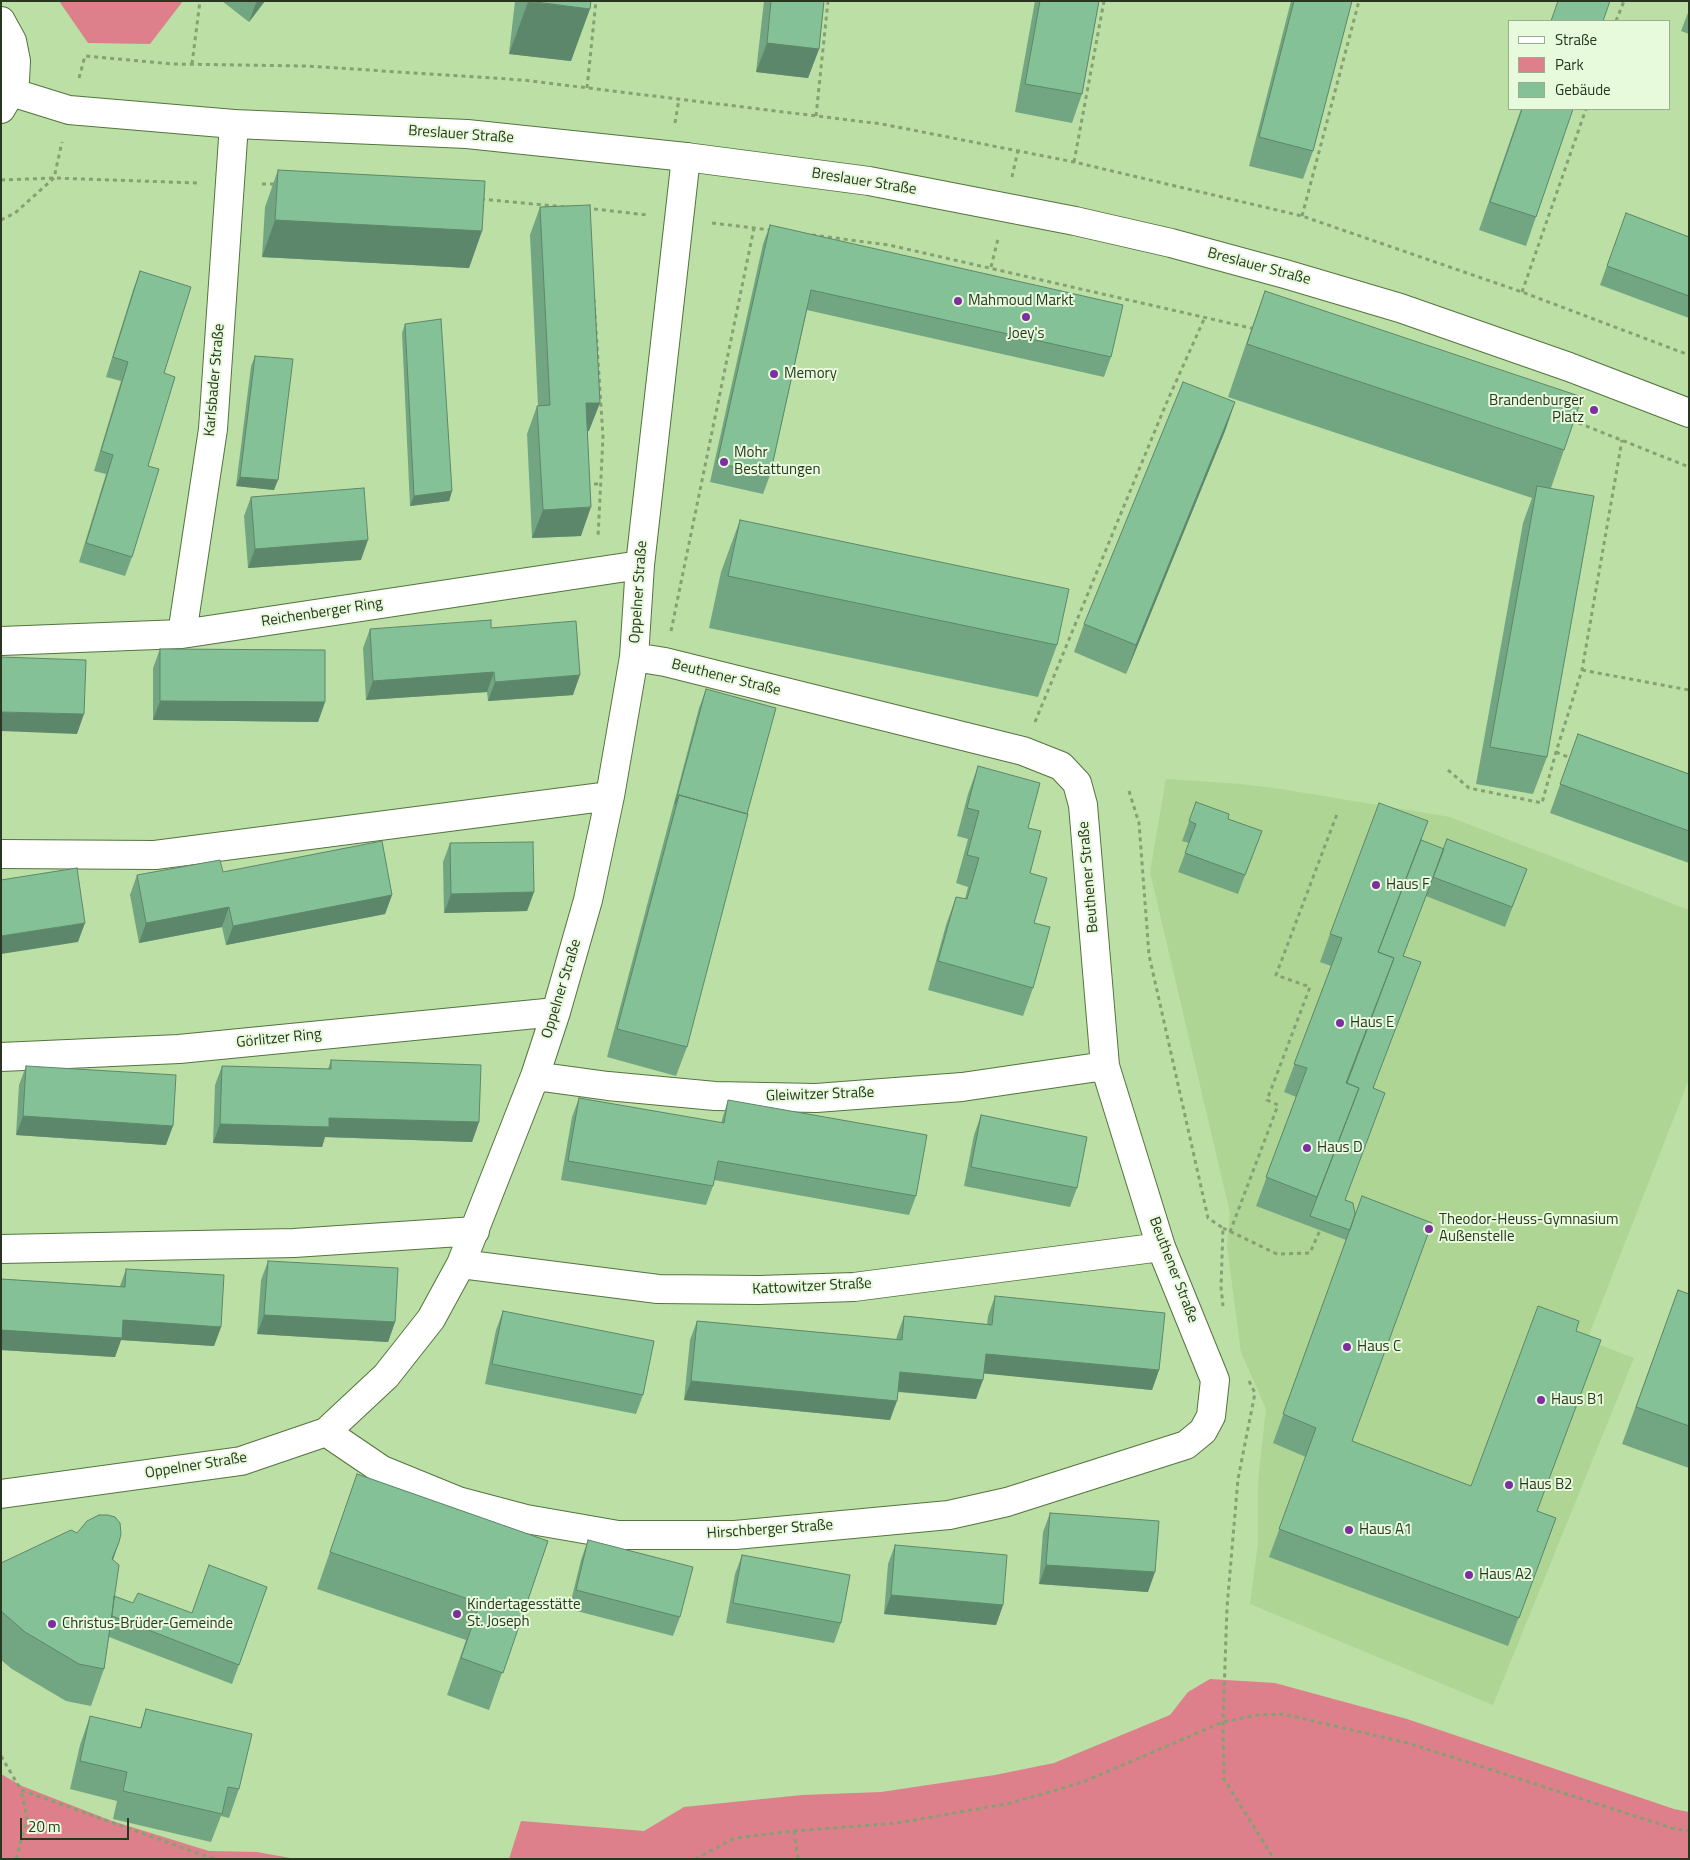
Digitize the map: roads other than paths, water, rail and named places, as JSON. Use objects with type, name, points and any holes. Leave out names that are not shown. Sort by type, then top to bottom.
[{"type":"street","name":"Breslauer Straße","points":[[1,21],[12,41],[16,61],[15,80],[6,101],[69,110],[234,124],[467,134],[686,157],[869,181],[1076,222],[1170,243],[1285,274],[1400,308],[1569,367],[1689,413]]},
{"type":"street","name":"Karlsbader Straße","points":[[182,634],[213,428],[234,124]]},
{"type":"street","name":"Oppelner Straße","points":[[1,1494],[240,1461],[326,1432],[386,1376],[431,1319],[461,1264],[535,1076],[556,1012],[588,900],[610,796],[634,657],[640,565],[686,157]]},
{"type":"street","name":"Reichenberger Ring","points":[[1,640],[182,634],[640,565]]},
{"type":"street","name":"Beuthener Straße","points":[[634,657],[665,662],[1023,751],[1061,766],[1077,783],[1083,805],[1105,1066],[1161,1247],[1216,1380],[1211,1416]]},
{"type":"street","points":[[1,854],[155,855],[610,796]]},
{"type":"street","name":"Görlitzer Ring","points":[[1,1057],[179,1049],[556,1012]]},
{"type":"street","name":"Gleiwitzer Straße","points":[[535,1076],[608,1086],[715,1096],[816,1098],[962,1087],[1105,1066]]},
{"type":"street","points":[[1,1249],[294,1243],[475,1231]]},
{"type":"street","name":"Kattowitzer Straße","points":[[461,1264],[658,1289],[760,1290],[854,1287],[1161,1247]]},
{"type":"street","name":"Hirschberger Straße","points":[[326,1432],[382,1470],[458,1501],[526,1519],[618,1535],[736,1535],[949,1515],[1007,1502],[1186,1445],[1203,1431],[1211,1416]]},
{"type":"place","name":"Mahmoud Markt","points":[[958,301]]},
{"type":"place","name":"Joey's","points":[[1026,317]]},
{"type":"place","name":"Memory","points":[[774,374]]},
{"type":"place","name":"Brandenburger Platz","points":[[1594,410]]},
{"type":"place","name":"Mohr Bestattungen","points":[[724,462]]},
{"type":"place","name":"Haus F","points":[[1376,885]]},
{"type":"place","name":"Haus E","points":[[1340,1023]]},
{"type":"place","name":"Haus D","points":[[1307,1148]]},
{"type":"place","name":"Theodor-Heuss-Gymnasium Außenstelle","points":[[1429,1229]]},
{"type":"place","name":"Haus C","points":[[1347,1347]]},
{"type":"place","name":"Haus B1","points":[[1541,1400]]},
{"type":"place","name":"Haus B2","points":[[1509,1485]]},
{"type":"place","name":"Haus A1","points":[[1349,1530]]},
{"type":"place","name":"Haus A2","points":[[1469,1575]]},
{"type":"place","name":"Kindertagesstätte St. Joseph","points":[[457,1614]]},
{"type":"place","name":"Christus-Brüder-Gemeinde","points":[[52,1624]]}]
